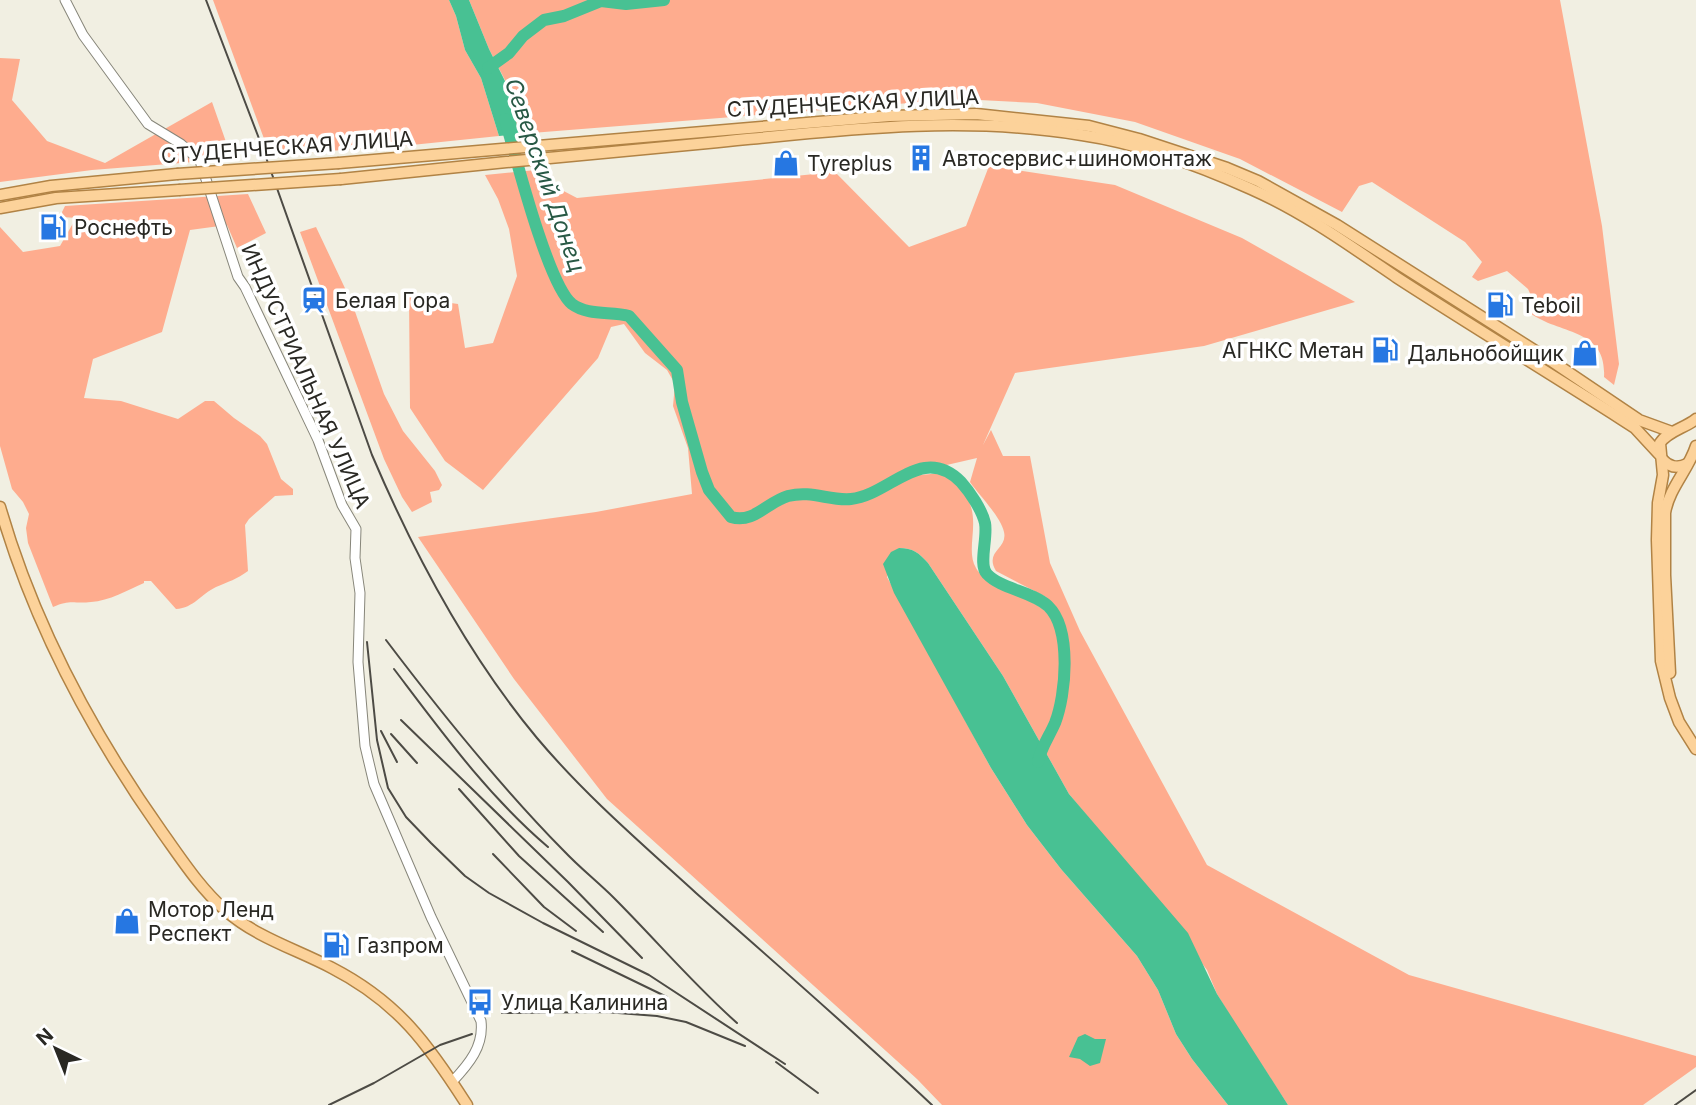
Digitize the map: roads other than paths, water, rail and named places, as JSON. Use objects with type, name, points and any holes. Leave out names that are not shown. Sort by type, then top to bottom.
[{"type":"main road","name":"СТУДЕНЧЕСКАЯ УЛИЦА","points":[[0,195],[51,186],[177,174],[339,163],[889,116],[949,114],[1039,119],[1089,126],[1139,139],[1227,168],[1287,196],[1542,355],[1639,421],[1674,432]]},
{"type":"main road","name":"СТУДЕНЧЕСКАЯ УЛИЦА","points":[[0,208],[56,198],[341,179],[857,129],[967,124],[1062,132],[1127,145],[1192,165],[1250,188],[1328,230],[1628,424],[1646,438],[1660,456]]},
{"type":"main road","points":[[1696,419],[1663,438],[1660,456],[1663,475],[1657,513],[1661,661],[1675,710],[1696,749]]},
{"type":"main road","points":[[1674,432],[1687,435],[1695,447],[1691,460],[1667,503],[1665,513],[1669,671],[1675,697],[1696,739]]},
{"type":"main road","points":[[1660,456],[1665,463],[1676,467],[1687,464]]},
{"type":"main road","points":[[0,508],[41,622],[80,702],[135,793],[192,874],[210,896],[244,925],[276,943],[330,967],[380,997],[418,1034],[467,1105]]},
{"type":"street","name":"ИНДУСТРИАЛЬНАЯ УЛИЦА","points":[[65,0],[83,35],[148,124],[192,151],[200,161],[238,277],[246,287],[318,440],[342,505],[355,529],[355,558],[360,593],[358,662],[365,746],[374,784],[431,917],[481,1021],[483,1032],[476,1053],[452,1082]]},
{"type":"waterway","points":[[488,68],[509,53],[523,36],[544,20],[564,16],[601,1],[626,4],[664,0]]},
{"type":"waterway","name":"Северский Донец","points":[[505,119],[533,218],[563,292],[578,308],[629,316],[677,370],[682,402],[702,472],[709,490],[731,517],[747,518],[780,499],[797,494],[843,499],[865,496],[919,469],[947,471],[961,482],[972,496],[985,523],[984,570],[1000,583],[1048,606],[1056,616],[1061,630],[1065,663],[1062,696],[1055,723],[1038,762]]},
{"type":"railway","points":[[206,0],[263,149],[372,455],[406,530],[465,638],[537,738],[594,799],[932,1105]]},
{"type":"railway","points":[[386,640],[450,722],[517,801],[737,1023]]},
{"type":"railway","points":[[367,642],[377,740],[388,788],[406,817],[431,843],[465,876],[489,893],[649,975],[785,1064]]},
{"type":"railway","points":[[394,669],[485,785],[548,847]]},
{"type":"railway","points":[[401,720],[642,958]]},
{"type":"railway","points":[[381,731],[397,762]]},
{"type":"railway","points":[[391,734],[417,763]]},
{"type":"railway","points":[[459,789],[519,856],[603,932]]},
{"type":"railway","points":[[493,854],[544,907],[576,931]]},
{"type":"railway","points":[[572,951],[667,997]]},
{"type":"railway","points":[[502,1013],[605,1012],[657,1016],[686,1022],[745,1046]]},
{"type":"railway","points":[[329,1105],[440,1045],[472,1034]]},
{"type":"railway","points":[[776,1062],[818,1093]]},
{"type":"railway","points":[[1675,1105],[1696,1090]]},
{"type":"place","name":"Автосервис+шиномонтаж","points":[[921,158]]},
{"type":"place","name":"Tyreplus","points":[[786,163]]},
{"type":"place","name":"Роснефть","points":[[53,227]]},
{"type":"place","name":"Белая Гора","points":[[314,300]]},
{"type":"place","name":"Teboil","points":[[1500,305]]},
{"type":"place","name":"АГНКС Метан","points":[[1385,350]]},
{"type":"place","name":"Дальнобойщик","points":[[1585,353]]},
{"type":"place","name":"Мотор Ленд Респект","points":[[127,921]]},
{"type":"place","name":"Газпром","points":[[336,945]]},
{"type":"place","name":"Улица Калинина","points":[[480,1002]]}]
